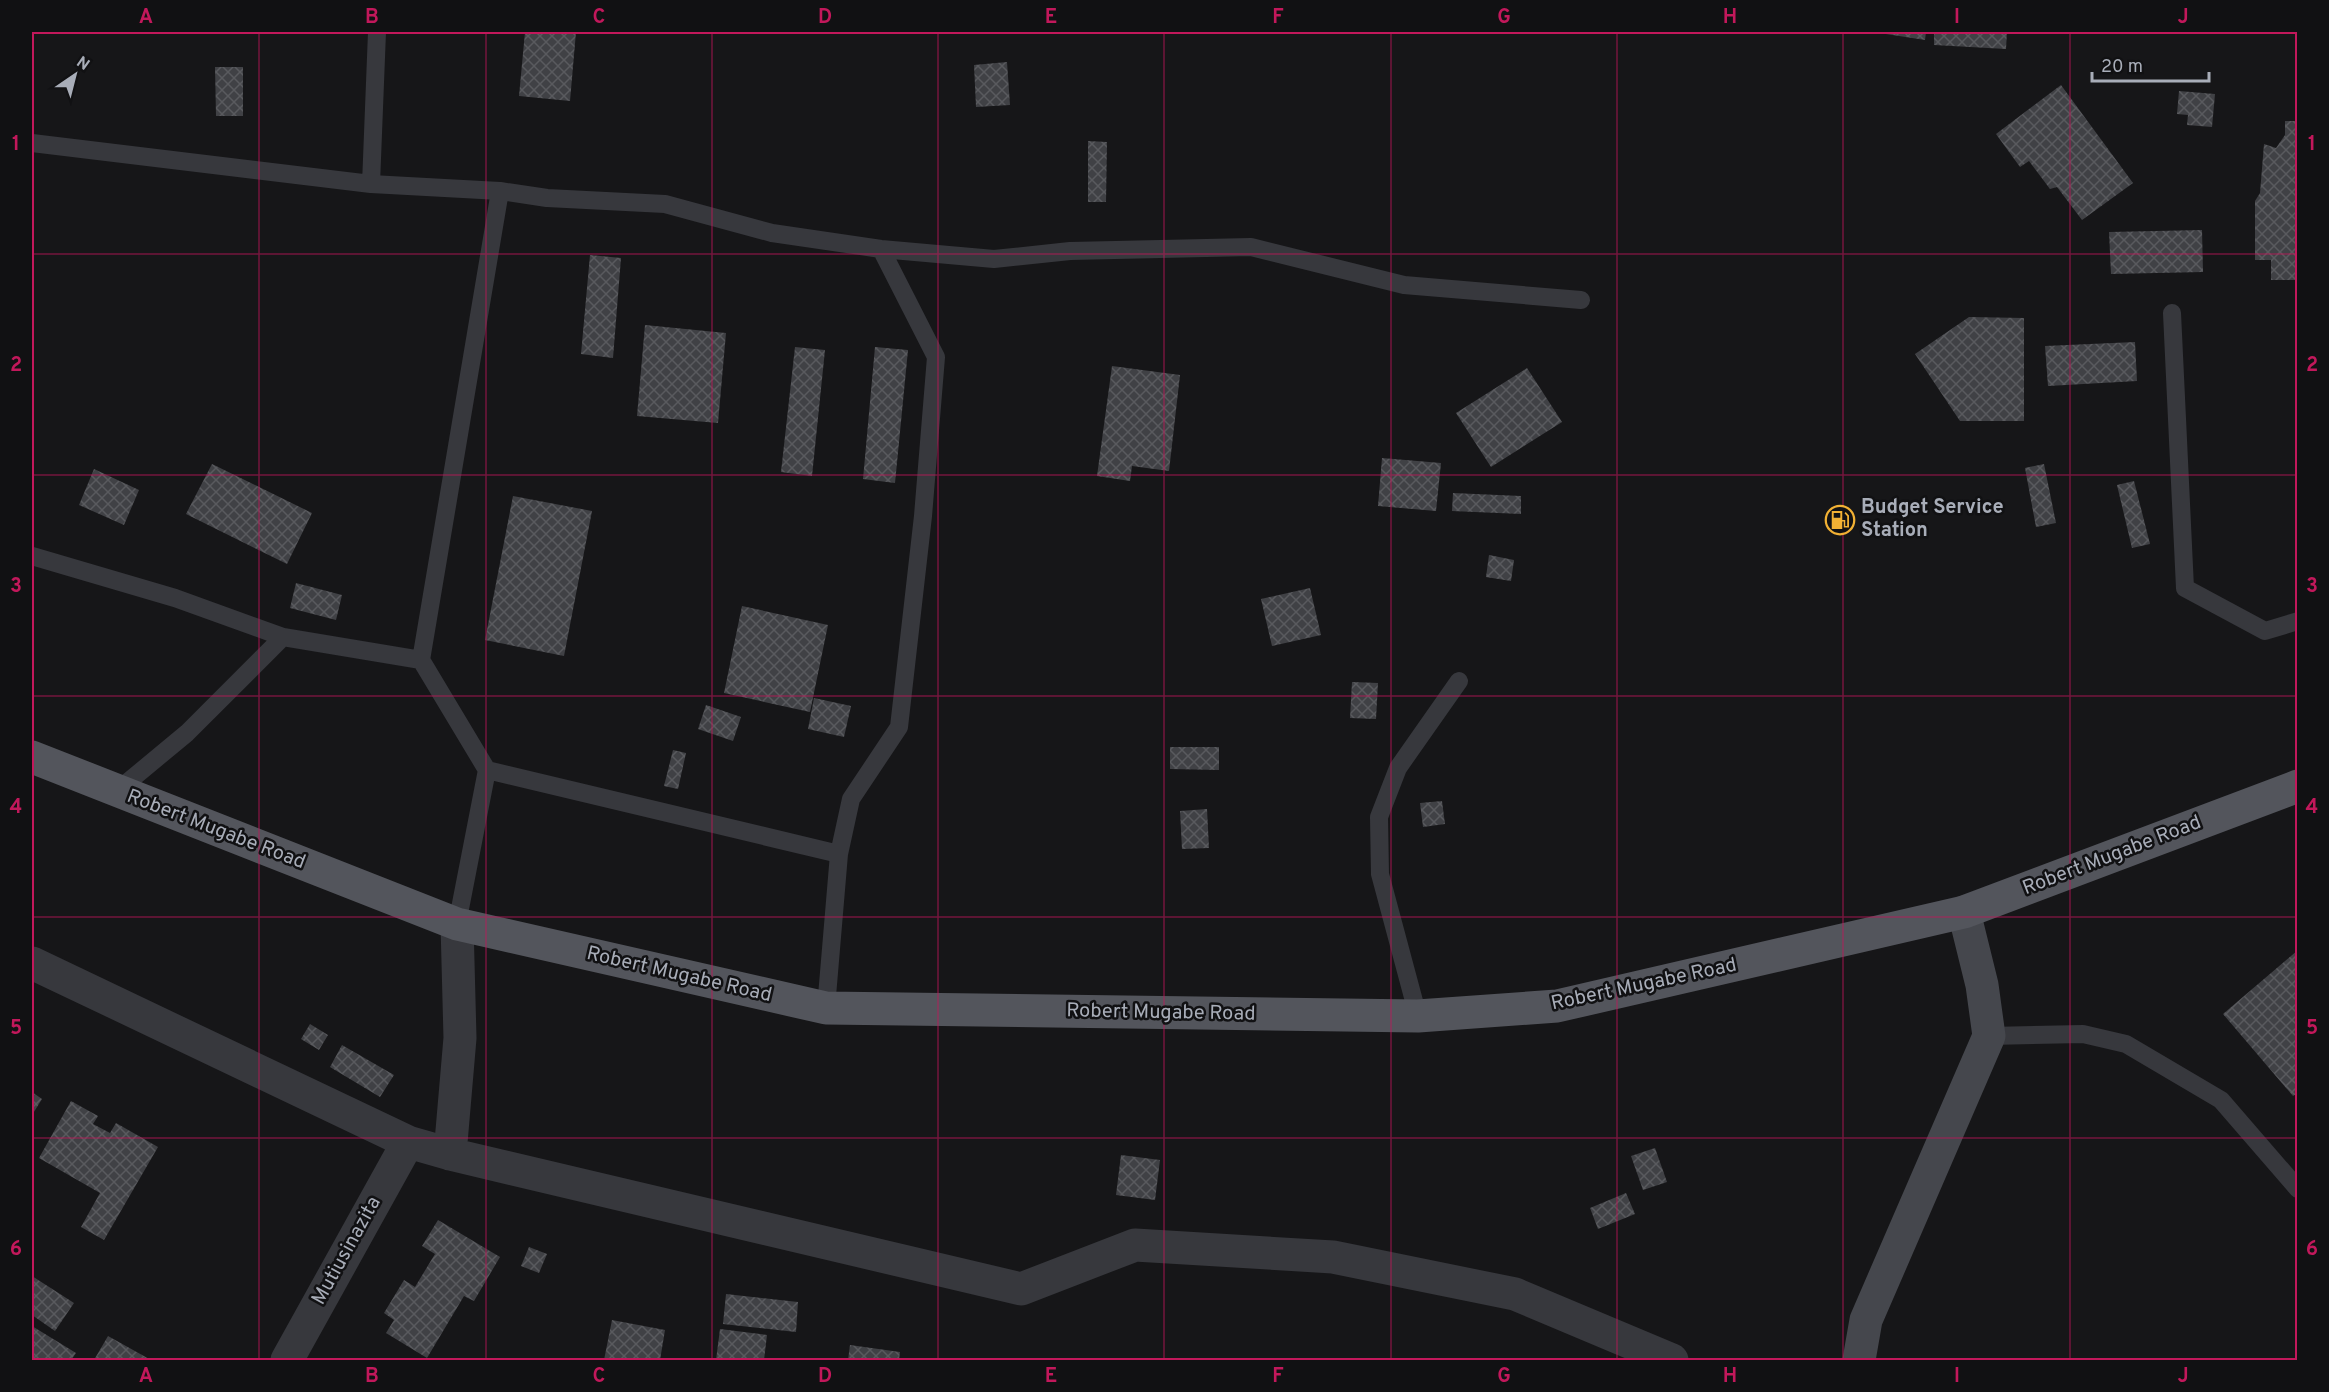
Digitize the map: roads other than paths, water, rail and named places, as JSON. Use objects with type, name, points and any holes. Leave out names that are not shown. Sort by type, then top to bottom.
[{"type":"main road","name":"Robert Mugabe Road","points":[[32,757],[457,924],[826,1008],[1418,1016],[1557,1006],[1964,912],[2298,786]]},
{"type":"street","points":[[1859,1360],[1866,1320],[1989,1036],[1982,985],[1964,912]]},
{"type":"street","points":[[450,1154],[460,1038],[457,924]]},
{"type":"street","points":[[32,963],[408,1142],[450,1154],[1021,1289],[1135,1245],[1333,1257],[1515,1294],[1672,1360]]},
{"type":"street","name":"Mutiusinazita","points":[[287,1360],[408,1142]]},
{"type":"lane","points":[[371,184],[377,32]]},
{"type":"lane","points":[[32,143],[371,184],[500,191],[547,198],[664,204],[772,233],[881,249],[994,259],[1070,251],[1251,248],[1404,285],[1581,300]]},
{"type":"lane","points":[[457,924],[488,770],[421,660],[500,191]]},
{"type":"lane","points":[[826,1008],[839,854],[850,799],[899,727],[923,516],[936,357],[881,249]]},
{"type":"lane","points":[[2172,313],[2185,588],[2265,631],[2298,621]]},
{"type":"lane","points":[[32,556],[175,598],[283,638],[421,660]]},
{"type":"lane","points":[[117,791],[187,733],[283,638]]},
{"type":"lane","points":[[1418,1016],[1380,874],[1379,817],[1398,768],[1459,681]]},
{"type":"lane","points":[[488,770],[839,854]]},
{"type":"lane","points":[[1989,1036],[2083,1034],[2126,1044],[2221,1100],[2298,1189]]},
{"type":"place","name":"Budget Service Station","points":[[1840,520]]}]
